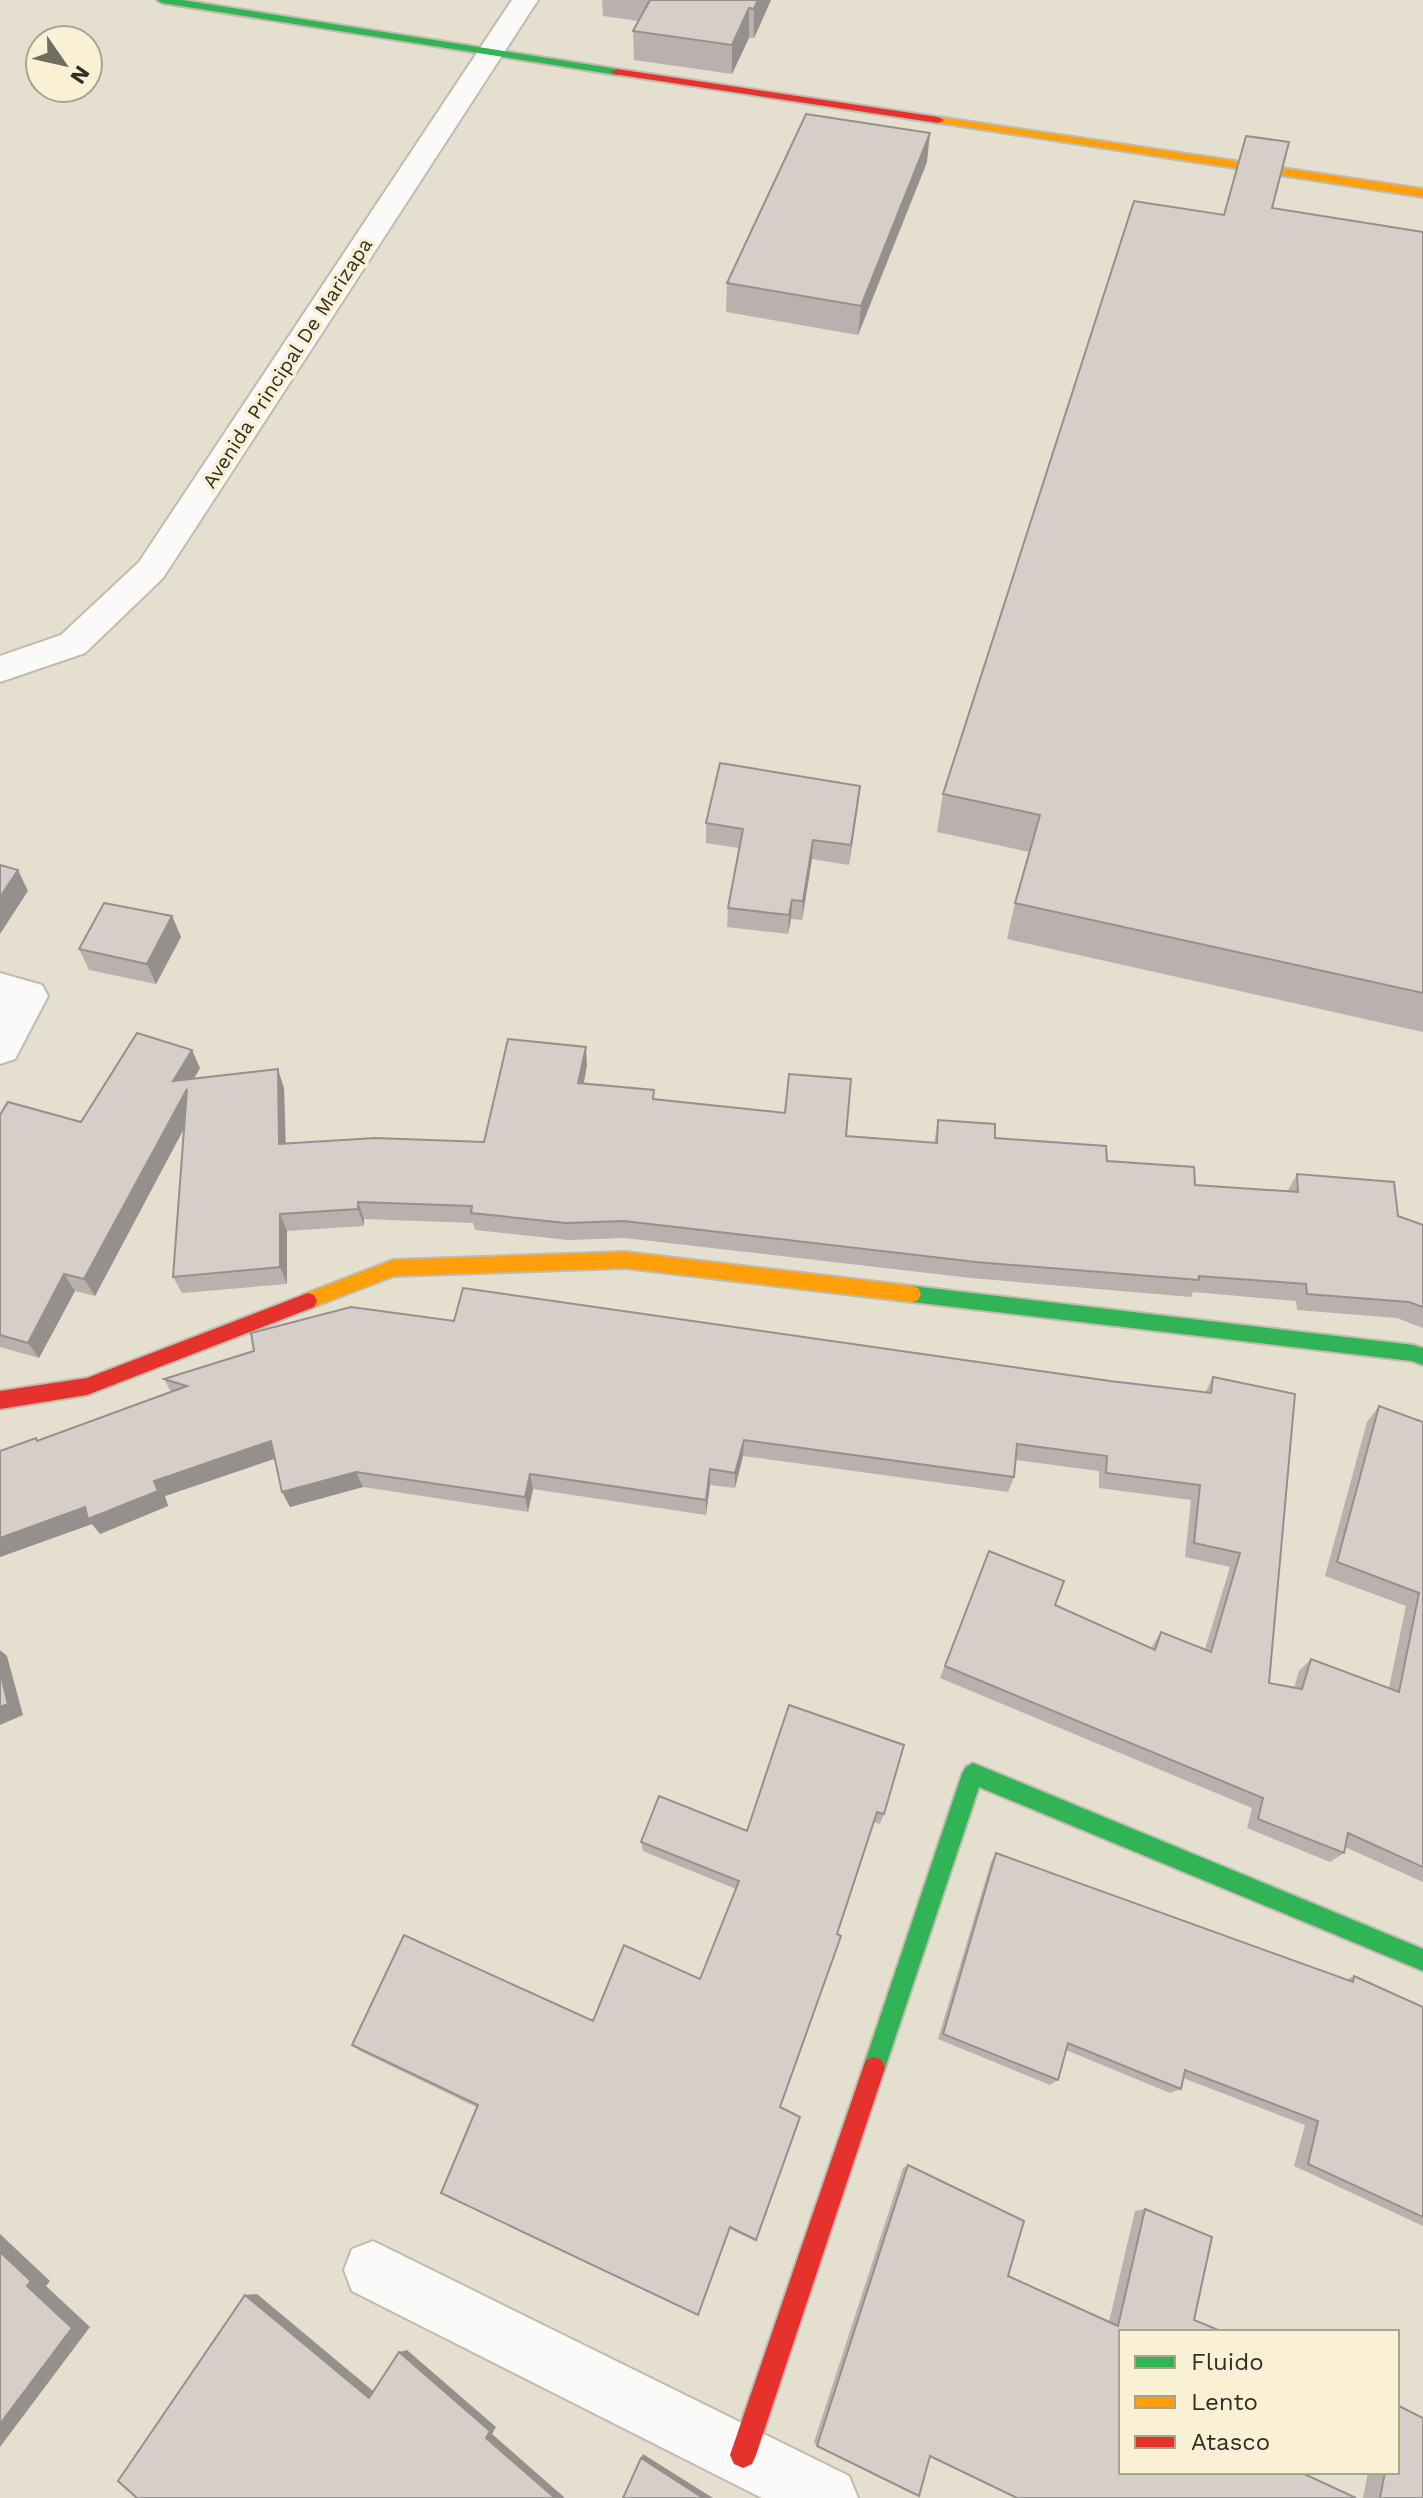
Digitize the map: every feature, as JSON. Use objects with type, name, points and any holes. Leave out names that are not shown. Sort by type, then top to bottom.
[{"type":"street","points":[[162,0],[490,53],[1423,193]]},
{"type":"street","name":"Avenida Principal De Marizapa","points":[[0,669],[73,644],[151,570],[525,0]]},
{"type":"street","points":[[0,989],[28,996],[0,1047]]},
{"type":"street","points":[[0,1400],[87,1386],[393,1268],[625,1260],[1413,1353],[1423,1357]]},
{"type":"street","points":[[743,2455],[973,1774],[1423,1960]]},
{"type":"street","points":[[373,2270],[827,2498]]},
{"type":"building","points":[[650,0],[758,0],[754,9],[749,8],[732,45],[633,31]]},
{"type":"building","points":[[806,114],[930,133],[861,306],[727,283]]},
{"type":"building","points":[[1246,136],[1289,142],[1272,208],[1423,232],[1423,993],[1015,903],[1040,815],[943,794],[1134,201],[1224,215]]},
{"type":"building","points":[[720,763],[860,786],[851,845],[813,840],[803,901],[792,900],[789,915],[728,908],[743,829],[706,823]]},
{"type":"building","points":[[0,865],[18,870],[0,897]]},
{"type":"building","points":[[104,903],[172,916],[147,964],[79,949]]},
{"type":"building","points":[[137,1033],[192,1050],[173,1081],[278,1069],[279,1144],[375,1138],[484,1142],[508,1039],[586,1047],[578,1083],[654,1090],[653,1099],[785,1113],[789,1074],[851,1079],[846,1136],[937,1143],[938,1120],[995,1124],[995,1138],[1106,1146],[1107,1161],[1194,1167],[1195,1185],[1298,1192],[1297,1174],[1394,1182],[1398,1216],[1423,1225],[1423,1307],[1409,1302],[1307,1294],[1306,1284],[1199,1276],[1199,1280],[976,1262],[624,1221],[566,1223],[471,1213],[472,1206],[358,1202],[358,1209],[280,1214],[280,1267],[173,1277],[187,1089],[84,1279],[64,1274],[28,1343],[0,1335],[0,1115],[8,1102],[81,1122]]},
{"type":"building","points":[[463,1288],[1110,1381],[1211,1393],[1213,1377],[1295,1394],[1269,1683],[1302,1689],[1311,1659],[1399,1692],[1419,1593],[1337,1562],[1379,1406],[1423,1422],[1423,1867],[1348,1833],[1344,1853],[1258,1819],[1263,1798],[945,1666],[989,1551],[1064,1581],[1055,1605],[1155,1650],[1161,1632],[1211,1652],[1240,1553],[1194,1543],[1200,1485],[1106,1473],[1107,1456],[1017,1444],[1014,1477],[744,1440],[735,1473],[710,1469],[706,1500],[530,1474],[525,1497],[356,1472],[282,1492],[271,1441],[154,1481],[158,1491],[88,1519],[85,1507],[0,1538],[0,1451],[36,1438],[37,1441],[187,1386],[164,1379],[254,1351],[251,1333],[351,1307],[454,1321]]},
{"type":"building","points":[[0,1672],[8,1704],[0,1707]]},
{"type":"building","points":[[789,1705],[904,1745],[884,1814],[877,1812],[837,1934],[841,1936],[780,2107],[800,2117],[756,2240],[730,2227],[698,2315],[441,2193],[478,2105],[352,2045],[404,1935],[593,2021],[624,1945],[700,1979],[739,1881],[641,1842],[659,1796],[747,1831]]},
{"type":"building","points":[[996,1853],[1353,1982],[1354,1976],[1423,2007],[1423,2217],[1308,2164],[1318,2121],[1185,2070],[1181,2089],[1068,2043],[1058,2080],[943,2034]]},
{"type":"building","points":[[908,2165],[1024,2221],[1008,2276],[1118,2326],[1145,2209],[1212,2237],[1194,2320],[1218,2330],[1119,2330],[1119,2474],[1304,2474],[1356,2498],[1017,2498],[930,2456],[919,2496],[817,2446]]},
{"type":"building","points":[[0,2252],[31,2281],[27,2286],[72,2328],[0,2424]]},
{"type":"building","points":[[245,2295],[369,2398],[399,2352],[490,2431],[486,2438],[555,2498],[137,2498],[118,2481]]},
{"type":"building","points":[[1399,2406],[1423,2418],[1423,2498],[1380,2498],[1385,2474],[1399,2474]]},
{"type":"building","points":[[641,2458],[703,2498],[623,2498]]},
{"type":"traffic: fast","points":[[162,0],[617,72]]},
{"type":"traffic: fast","points":[[912,1294],[1413,1353],[1423,1357]]},
{"type":"traffic: fast","points":[[874,2068],[973,1774],[1423,1960]]},
{"type":"traffic: slow","points":[[938,120],[1423,193]]},
{"type":"traffic: slow","points":[[308,1301],[393,1268],[625,1260],[912,1294]]},
{"type":"traffic: jam","points":[[617,72],[938,120]]},
{"type":"traffic: jam","points":[[0,1400],[87,1386],[308,1301]]},
{"type":"traffic: jam","points":[[743,2455],[874,2068]]}]
